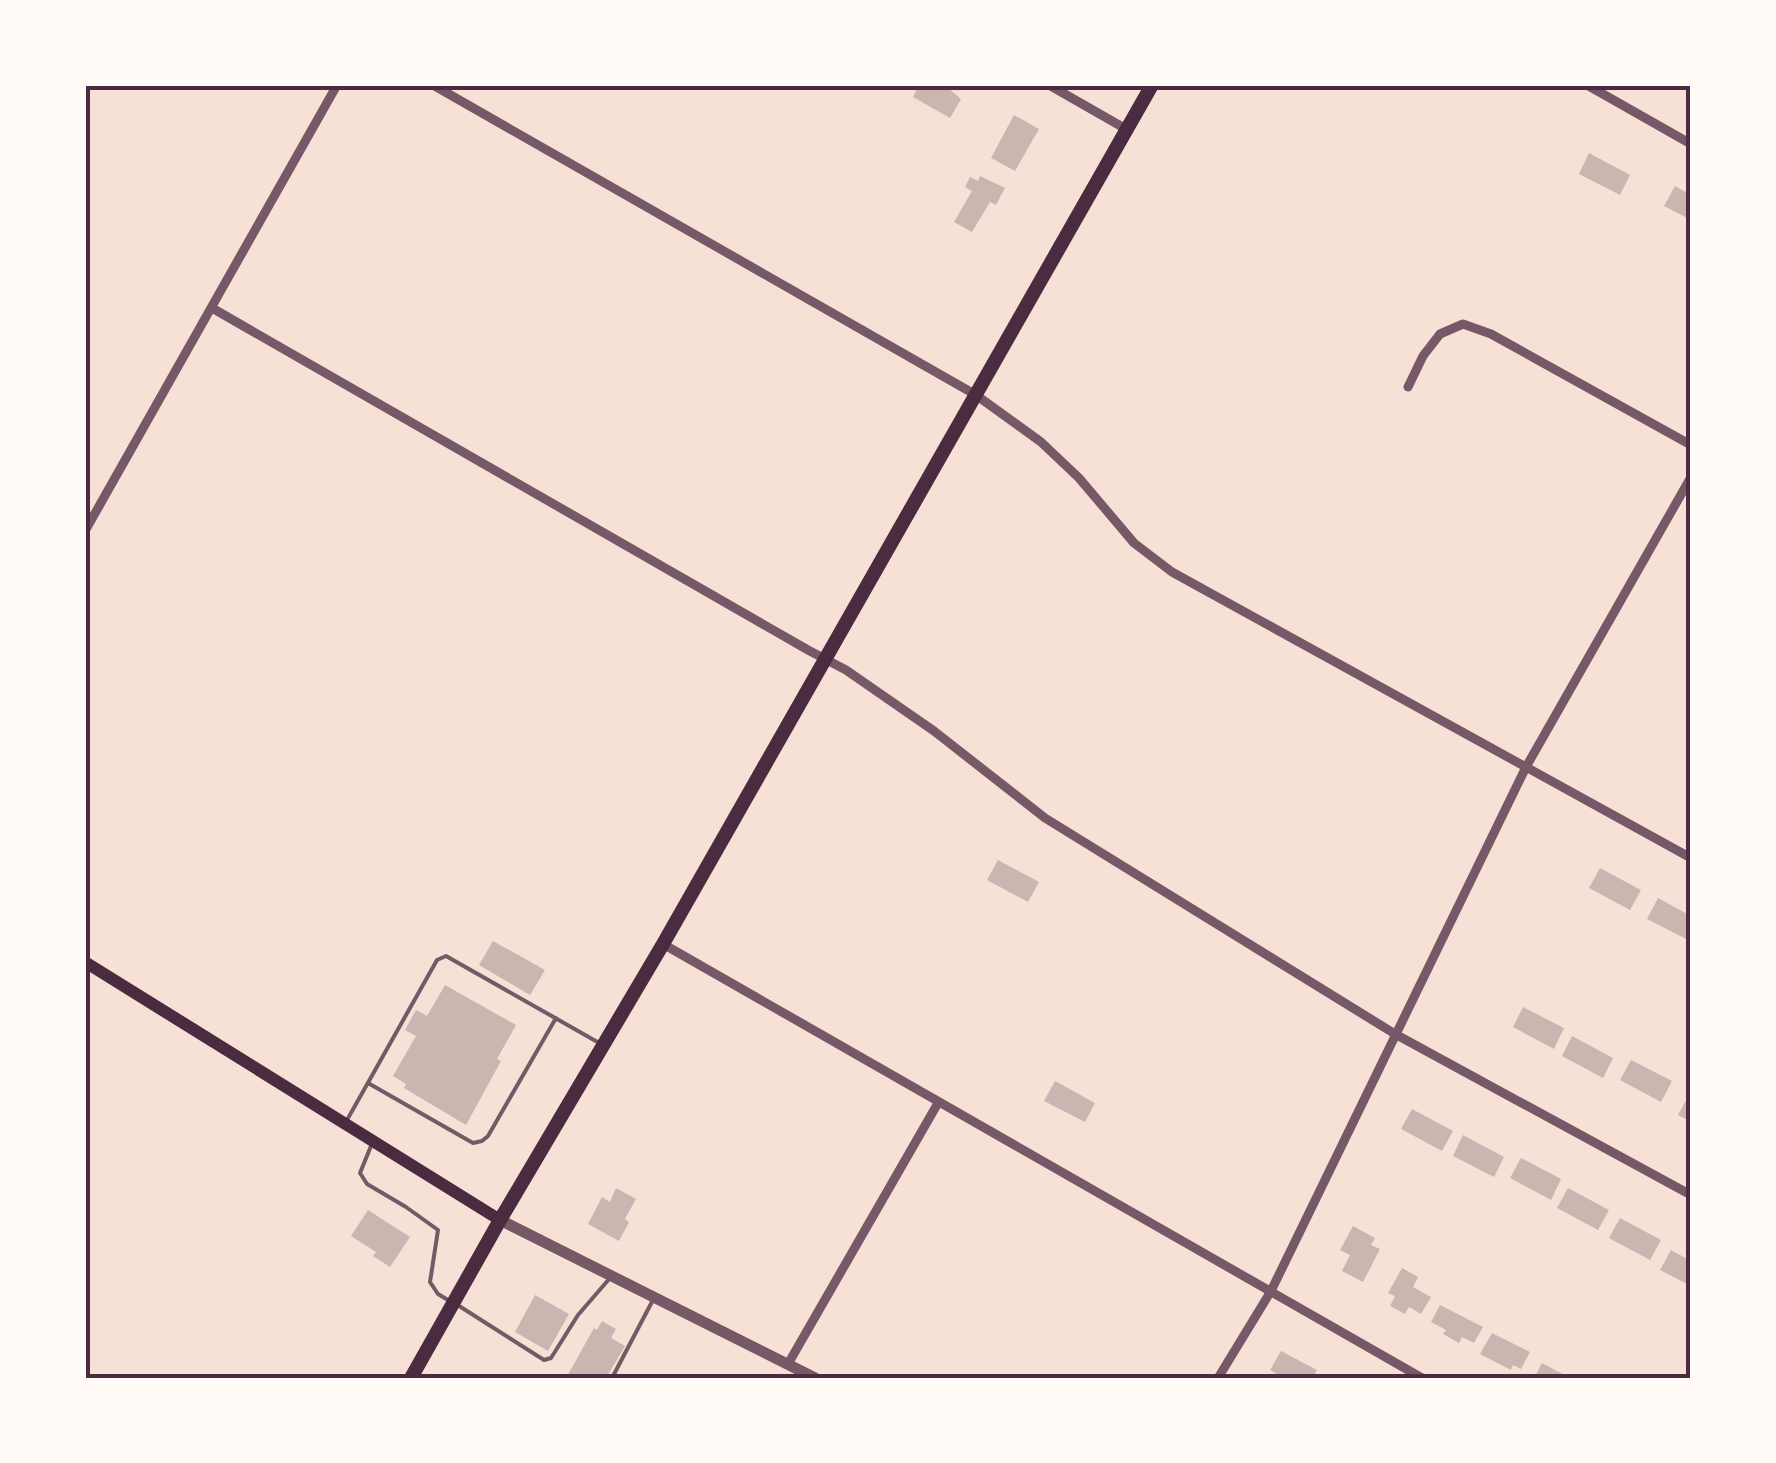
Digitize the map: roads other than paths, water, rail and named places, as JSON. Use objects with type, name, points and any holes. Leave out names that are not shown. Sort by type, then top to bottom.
[{"type":"main road","points":[[411,1378],[1152,85]]},
{"type":"main road","points":[[85,962],[500,1220]]},
{"type":"street","points":[[85,531],[337,85]]},
{"type":"street","points":[[433,85],[976,396],[1041,442],[1080,478],[1134,543],[1172,572],[1691,858]]},
{"type":"street","points":[[1049,85],[1126,129]]},
{"type":"street","points":[[1587,85],[1691,144]]},
{"type":"street","points":[[212,308],[846,670],[934,730],[1045,818],[1395,1034],[1691,1195]]},
{"type":"street","points":[[1408,387],[1423,356],[1440,334],[1463,324],[1491,334],[1691,445]]},
{"type":"street","points":[[1218,1378],[1270,1291],[1526,767],[1691,476]]},
{"type":"street","points":[[663,944],[1422,1378]]},
{"type":"street","points":[[788,1364],[938,1103]]},
{"type":"street","points":[[500,1220],[815,1378]]},
{"type":"lane","points":[[344,1124],[437,960],[446,956],[604,1045]]},
{"type":"lane","points":[[368,1083],[474,1143],[482,1141],[556,1018]]},
{"type":"lane","points":[[372,1141],[360,1173],[367,1184],[438,1230],[430,1282],[438,1294],[544,1360],[551,1358],[578,1315],[612,1276]]},
{"type":"lane","points":[[612,1378],[654,1298]]}]
